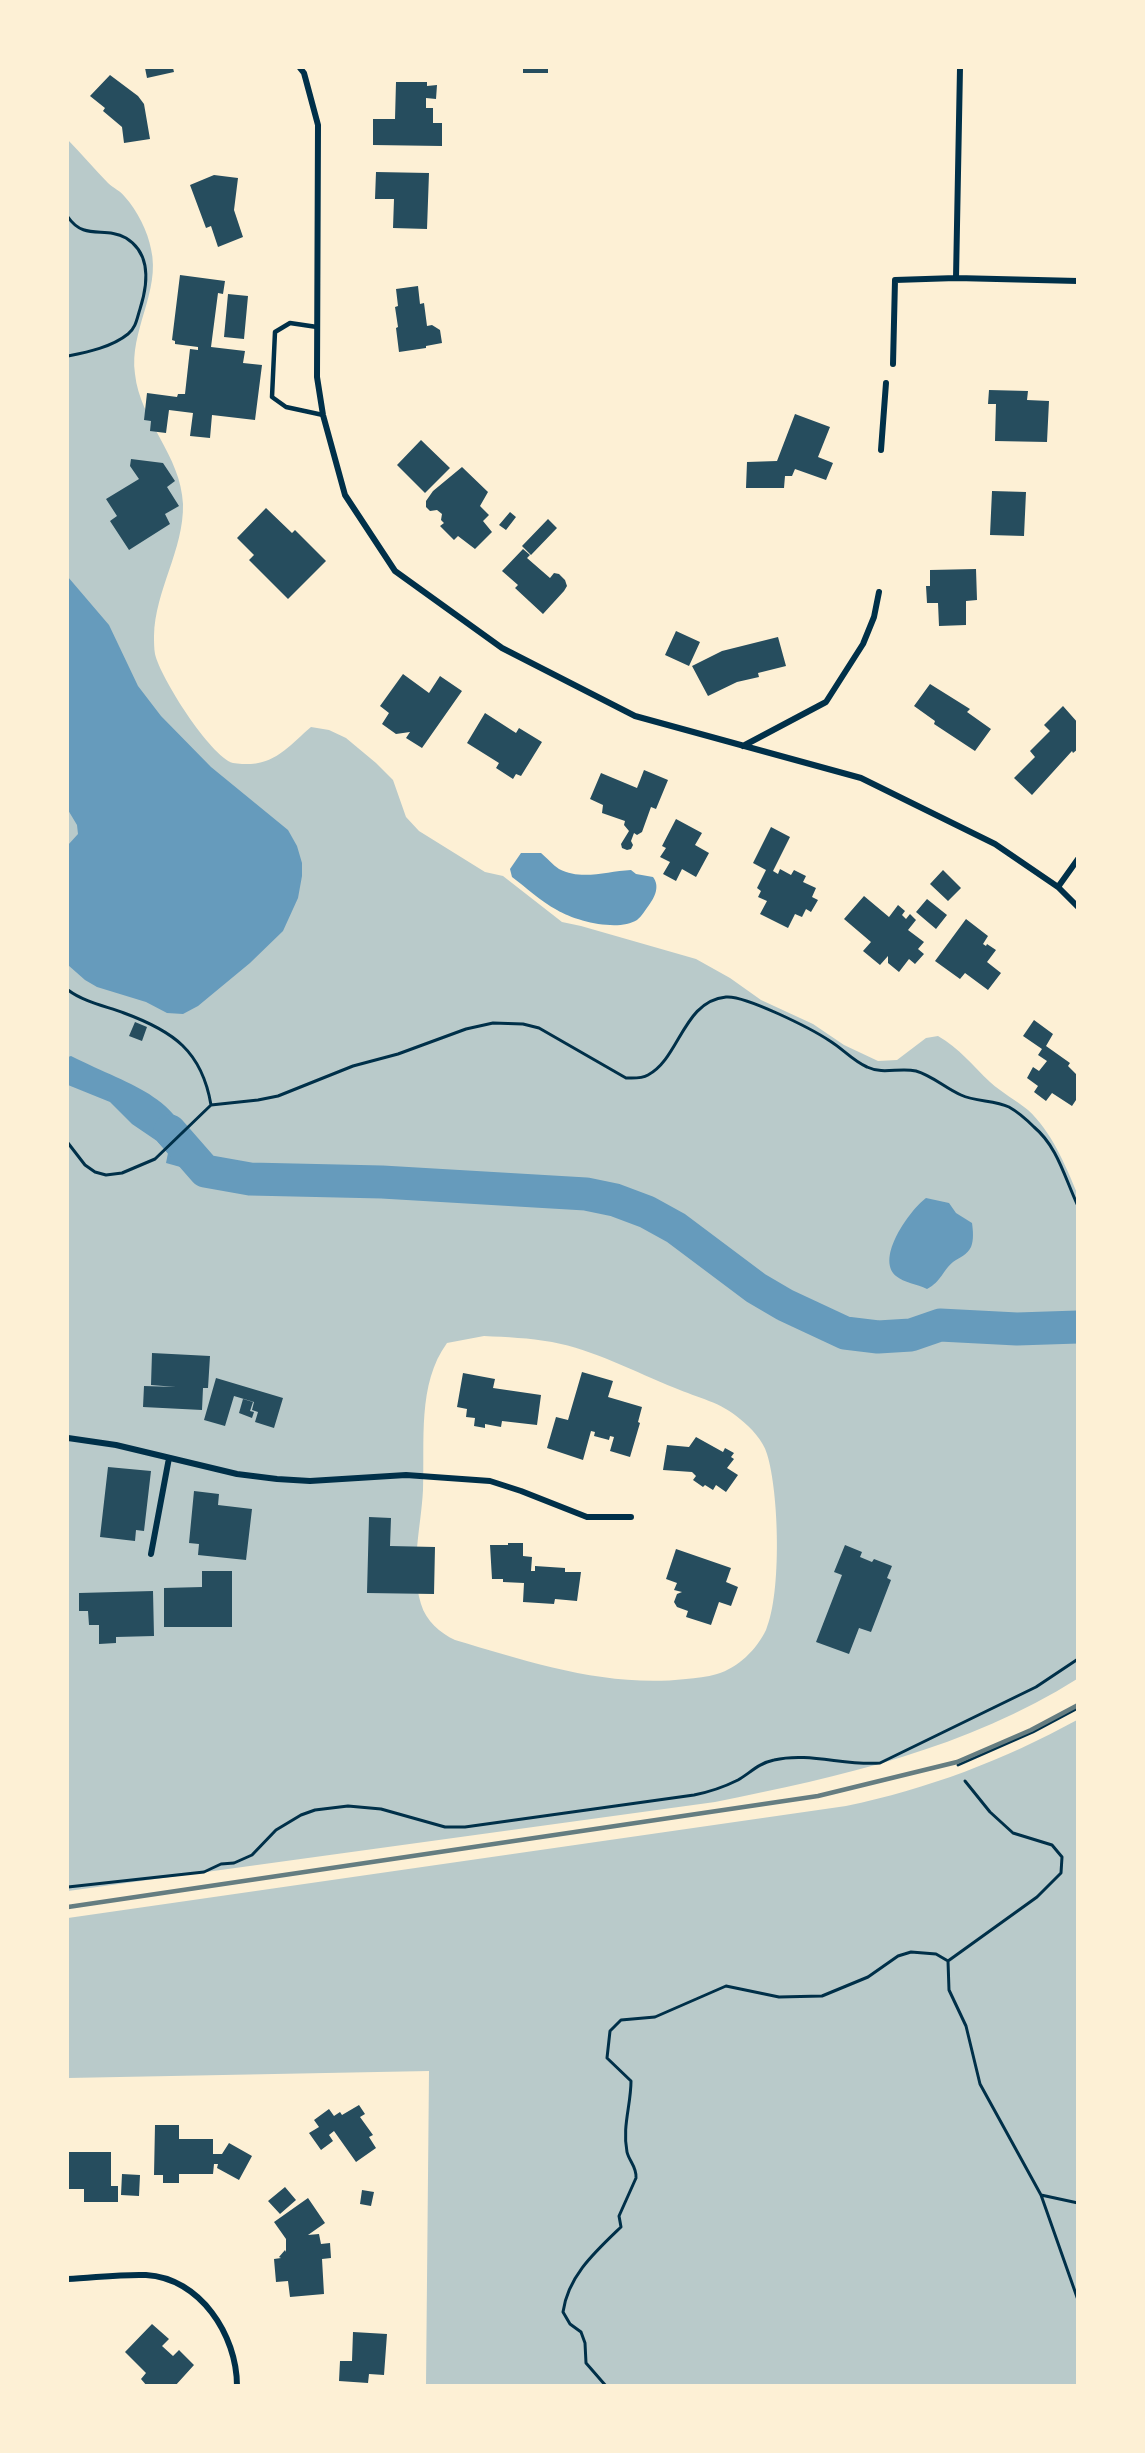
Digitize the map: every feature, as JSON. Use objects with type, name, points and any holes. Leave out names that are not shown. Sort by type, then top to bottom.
[{"type":"street","points":[[300,68],[304,74],[318,125],[317,376],[323,415],[345,495],[395,570],[502,648],[635,716],[861,778],[995,844],[1058,887],[1077,907]]},
{"type":"street","points":[[956,278],[960,68]]},
{"type":"street","points":[[893,364],[895,280],[956,278],[1077,281]]},
{"type":"street","points":[[881,450],[886,384]]},
{"type":"street","points":[[743,747],[826,702],[863,644],[874,617],[879,592]]},
{"type":"street","points":[[1058,887],[1077,859]]},
{"type":"street","points":[[68,1438],[96,1441],[237,1474],[277,1479],[310,1481],[406,1475],[490,1481],[586,1517],[631,1517]]},
{"type":"street","points":[[151,1554],[169,1458]]},
{"type":"street","points":[[68,2279],[147,2275],[180,2284],[202,2301],[226,2331],[237,2385]]},
{"type":"lane","points":[[317,327],[290,323],[275,332],[272,397],[286,407],[323,415]]},
{"type":"path","points":[[68,216],[81,230],[126,238],[141,254],[147,273],[144,294],[133,330],[126,336],[104,346],[68,356]]},
{"type":"path","points":[[68,990],[92,1002],[141,1019],[182,1045],[198,1062],[212,1105]]},
{"type":"path","points":[[68,1143],[85,1166],[95,1172],[106,1175],[122,1173],[155,1159],[212,1105],[278,1096],[353,1066],[493,1023],[523,1024],[539,1028],[626,1078],[640,1078],[649,1075],[659,1065],[698,1008],[728,996],[757,1004],[801,1024],[831,1041],[867,1067],[886,1072],[899,1069],[916,1071],[965,1096],[1009,1107],[1033,1125],[1048,1142],[1066,1175],[1077,1206]]},
{"type":"path","points":[[68,1887],[204,1872],[221,1864],[234,1863],[252,1855],[276,1830],[301,1815],[315,1810],[348,1806],[381,1809],[444,1827],[465,1827],[710,1792],[732,1782],[759,1764],[774,1760],[825,1759],[860,1764],[880,1763],[1036,1687],[1077,1659]]},
{"type":"path","points":[[958,1764],[1033,1732],[1077,1708]]},
{"type":"path","points":[[948,1961],[1037,1897],[1061,1872],[1062,1857],[1053,1845],[1013,1833],[990,1812],[964,1781]]},
{"type":"path","points":[[606,2385],[586,2363],[585,2343],[581,2332],[570,2324],[562,2312],[574,2277],[621,2227],[620,2216],[636,2178],[637,2172],[627,2153],[625,2114],[631,2102],[631,2081],[607,2058],[610,2031],[621,2020],[655,2017],[726,1986],[779,1997],[822,1996],[868,1977],[898,1956],[911,1952],[936,1954],[948,1961]]},
{"type":"path","points":[[948,1961],[949,1990],[966,2026],[980,2084],[1041,2195],[1077,2300]]},
{"type":"path","points":[[1041,2195],[1077,2203]]},
{"type":"shaded area","points":[[68,140],[134,208],[150,242],[152,280],[136,342],[135,374],[144,407],[181,486],[183,504],[179,538],[159,602],[154,636],[155,652],[166,680],[176,697],[212,746],[233,763],[251,764],[277,756],[311,727],[329,730],[346,738],[393,780],[406,817],[419,831],[485,872],[503,876],[562,922],[696,959],[730,978],[761,1000],[813,1024],[844,1045],[878,1061],[897,1060],[926,1038],[938,1036],[959,1052],[995,1086],[1028,1110],[1044,1128],[1077,1193],[1077,1679],[992,1724],[948,1742],[856,1770],[715,1802],[68,1891]],"holes":[[[484,1336],[552,1342],[599,1356],[725,1408],[760,1439],[767,1454],[774,1492],[777,1542],[775,1592],[766,1630],[758,1644],[739,1662],[725,1671],[705,1677],[656,1681],[627,1680],[569,1671],[511,1657],[455,1640],[444,1634],[430,1621],[421,1604],[416,1576],[423,1490],[424,1414],[427,1395],[437,1359],[447,1343]]]},
{"type":"shaded area","points":[[1077,1720],[1077,2385],[426,2385],[429,2071],[68,2078],[68,1918],[846,1806],[906,1791],[965,1772],[1022,1748]]},
{"type":"water","points":[[68,577],[109,625],[138,686],[161,716],[211,767],[288,830],[297,846],[302,863],[298,898],[283,931],[250,963],[198,1006],[183,1014],[167,1013],[146,1002],[97,987],[68,965],[68,845],[78,834],[77,825],[68,810]]},
{"type":"water","points":[[521,853],[541,853],[559,869],[568,873],[586,875],[631,870],[636,874],[653,877],[656,884],[655,895],[640,917],[629,923],[597,924],[574,918],[539,899],[512,877],[510,869]]},
{"type":"water","points":[[71,1056],[136,1086],[169,1110],[182,1126],[193,1146],[202,1173],[166,1163],[168,1153],[157,1141],[132,1124],[110,1102],[68,1085],[68,1057]]},
{"type":"water","points":[[926,1198],[949,1203],[956,1213],[972,1223],[973,1235],[971,1247],[967,1252],[953,1262],[936,1283],[927,1289],[896,1276],[891,1268],[890,1258],[892,1247],[904,1223]]},
{"type":"building","points":[[145,68],[173,68],[174,72],[147,78]]},
{"type":"building","points":[[523,68],[548,68],[548,73],[523,73]]},
{"type":"building","points":[[110,75],[138,96],[144,104],[150,139],[124,143],[122,127],[103,111],[105,108],[90,96]]},
{"type":"building","points":[[396,82],[427,82],[427,86],[437,85],[436,99],[426,98],[426,108],[433,108],[433,123],[442,123],[442,146],[373,145],[373,119],[395,119]]},
{"type":"building","points":[[376,172],[429,173],[427,229],[393,228],[394,199],[375,199]]},
{"type":"building","points":[[214,175],[238,178],[234,210],[243,237],[218,247],[211,226],[206,228],[190,185]]},
{"type":"building","points":[[180,275],[225,281],[223,294],[218,293],[211,347],[245,351],[243,363],[262,365],[255,420],[212,415],[210,438],[190,436],[193,413],[169,410],[166,433],[150,431],[151,421],[144,420],[147,393],[177,397],[178,394],[185,394],[190,349],[198,350],[198,347],[175,344],[172,340]]},
{"type":"building","points":[[418,286],[420,304],[424,303],[427,326],[432,325],[440,330],[442,343],[399,352],[395,307],[398,306],[396,289]]},
{"type":"building","points":[[228,294],[248,296],[244,339],[224,337]]},
{"type":"building","points":[[989,390],[1028,391],[1027,400],[1049,401],[1047,442],[995,441],[996,404],[988,404]]},
{"type":"building","points":[[795,414],[830,427],[818,457],[833,463],[826,480],[795,469],[792,476],[785,476],[784,488],[746,488],[747,462],[777,461]]},
{"type":"building","points":[[421,440],[450,468],[425,493],[397,465]]},
{"type":"building","points":[[131,459],[163,463],[175,481],[167,487],[179,506],[165,514],[170,524],[129,550],[110,521],[117,516],[106,499],[139,479],[130,466]]},
{"type":"building","points":[[462,467],[488,492],[480,506],[489,515],[483,521],[492,532],[475,549],[458,536],[454,540],[440,526],[444,523],[441,520],[442,514],[437,510],[430,511],[426,507],[426,501],[433,491]]},
{"type":"building","points":[[992,491],[1026,492],[1024,536],[990,535]]},
{"type":"building","points":[[266,508],[292,533],[295,530],[326,561],[288,599],[249,560],[254,555],[237,538]]},
{"type":"building","points":[[510,512],[516,517],[506,530],[499,525]]},
{"type":"building","points":[[548,519],[557,528],[531,555],[522,546]]},
{"type":"building","points":[[523,549],[530,555],[527,558],[550,578],[554,573],[559,574],[567,586],[543,614],[515,588],[518,585],[502,571]]},
{"type":"building","points":[[976,569],[977,600],[966,601],[966,625],[939,626],[938,603],[927,603],[926,586],[930,586],[930,570]]},
{"type":"building","points":[[676,631],[700,642],[689,666],[665,655]]},
{"type":"building","points":[[778,637],[786,666],[758,673],[759,677],[737,682],[708,696],[692,666],[722,651]]},
{"type":"building","points":[[403,674],[429,693],[440,676],[462,691],[422,748],[406,738],[410,732],[396,734],[382,724],[389,713],[380,706]]},
{"type":"building","points":[[930,684],[970,709],[967,712],[991,729],[975,751],[934,724],[935,721],[914,706]]},
{"type":"building","points":[[1063,706],[1078,723],[1078,749],[1073,753],[1072,751],[1032,795],[1014,778],[1035,757],[1030,751],[1050,731],[1044,725]]},
{"type":"building","points":[[485,713],[516,733],[519,728],[542,742],[521,776],[516,774],[513,779],[496,768],[499,763],[467,743]]},
{"type":"building","points":[[644,770],[668,780],[656,809],[651,807],[642,832],[637,835],[634,833],[631,841],[633,845],[627,850],[622,848],[621,844],[629,831],[624,825],[625,821],[602,813],[603,805],[590,799],[601,773],[637,788]]},
{"type":"building","points":[[676,819],[702,833],[695,845],[709,853],[696,877],[682,869],[676,881],[663,874],[670,862],[660,857],[666,848],[662,846]]},
{"type":"building","points":[[771,827],[790,837],[773,871],[778,874],[780,869],[791,875],[794,870],[806,876],[803,882],[816,888],[812,897],[818,900],[811,912],[806,909],[802,917],[795,914],[788,928],[760,914],[767,901],[758,897],[761,891],[757,888],[766,870],[753,863]]},
{"type":"building","points":[[943,870],[961,888],[948,901],[930,884]]},
{"type":"building","points":[[864,896],[889,917],[898,905],[905,911],[902,915],[906,919],[910,914],[916,920],[908,930],[924,942],[918,949],[924,954],[915,964],[909,959],[899,972],[888,963],[888,956],[880,965],[863,951],[871,942],[844,919]]},
{"type":"building","points":[[927,899],[947,915],[936,929],[916,912]]},
{"type":"building","points":[[966,919],[988,936],[983,944],[996,950],[987,962],[1001,973],[988,990],[965,973],[960,979],[935,961]]},
{"type":"building","points":[[1034,1020],[1053,1034],[1046,1046],[1070,1063],[1068,1066],[1078,1076],[1078,1097],[1072,1106],[1052,1093],[1046,1101],[1034,1092],[1038,1086],[1027,1078],[1033,1067],[1039,1071],[1047,1061],[1038,1055],[1042,1049],[1023,1036]]},
{"type":"building","points":[[135,1022],[147,1027],[142,1041],[129,1036]]},
{"type":"building","points":[[152,1353],[210,1356],[208,1388],[203,1388],[202,1410],[143,1407],[144,1386],[176,1387],[151,1385]]},
{"type":"building","points":[[582,1372],[613,1381],[608,1397],[642,1407],[630,1457],[610,1451],[614,1437],[610,1436],[609,1440],[594,1436],[595,1432],[591,1431],[583,1460],[547,1448],[556,1417],[568,1420]]},
{"type":"building","points":[[463,1373],[495,1379],[493,1388],[541,1395],[537,1425],[502,1421],[501,1427],[485,1424],[485,1428],[474,1426],[475,1418],[466,1417],[467,1409],[457,1407]]},
{"type":"building","points":[[216,1378],[283,1398],[274,1428],[255,1422],[258,1412],[252,1410],[254,1402],[234,1396],[225,1426],[204,1420]]},
{"type":"building","points":[[243,1399],[253,1402],[250,1411],[254,1412],[252,1418],[239,1413]]},
{"type":"building","points":[[696,1437],[723,1452],[725,1448],[734,1453],[731,1457],[734,1459],[727,1468],[738,1475],[726,1492],[716,1485],[713,1490],[705,1485],[703,1487],[693,1480],[696,1476],[692,1472],[663,1470],[667,1445],[689,1447]]},
{"type":"building","points":[[108,1467],[151,1471],[144,1531],[136,1530],[135,1541],[100,1537]]},
{"type":"building","points":[[194,1491],[219,1494],[218,1505],[252,1509],[246,1560],[198,1555],[199,1544],[189,1543]]},
{"type":"building","points":[[369,1517],[391,1518],[390,1546],[435,1547],[434,1594],[367,1593]]},
{"type":"building","points":[[508,1543],[523,1543],[523,1556],[532,1557],[531,1571],[535,1571],[535,1566],[565,1568],[565,1572],[581,1572],[577,1601],[555,1599],[554,1604],[523,1602],[524,1583],[492,1579],[490,1545],[508,1545]]},
{"type":"building","points":[[845,1545],[862,1552],[860,1557],[872,1562],[874,1559],[892,1566],[887,1578],[891,1580],[871,1632],[859,1628],[849,1654],[816,1642],[842,1575],[834,1572]]},
{"type":"building","points":[[676,1549],[731,1568],[726,1582],[738,1587],[731,1606],[719,1602],[711,1625],[686,1617],[688,1611],[677,1607],[674,1602],[677,1594],[682,1592],[674,1590],[677,1583],[666,1579]]},
{"type":"building","points":[[202,1571],[232,1571],[232,1627],[164,1627],[164,1588],[202,1587]]},
{"type":"building","points":[[153,1591],[154,1636],[116,1637],[116,1643],[99,1644],[99,1625],[89,1625],[88,1611],[79,1611],[79,1593]]},
{"type":"building","points":[[359,2105],[365,2114],[360,2117],[373,2135],[369,2137],[376,2148],[356,2162],[334,2131],[329,2135],[333,2141],[321,2150],[309,2133],[319,2127],[314,2120],[329,2109],[334,2116],[340,2112],[342,2115]]},
{"type":"building","points":[[155,2125],[179,2125],[179,2139],[213,2139],[213,2154],[222,2154],[229,2143],[252,2156],[239,2180],[217,2168],[218,2164],[214,2164],[213,2174],[179,2174],[179,2183],[163,2183],[163,2175],[154,2175]]},
{"type":"building","points":[[68,2152],[111,2152],[111,2186],[118,2186],[118,2202],[84,2202],[84,2189],[68,2189]]},
{"type":"building","points":[[122,2174],[140,2175],[139,2196],[121,2195]]},
{"type":"building","points":[[285,2187],[296,2200],[280,2214],[268,2201]]},
{"type":"building","points":[[362,2190],[374,2192],[371,2206],[360,2204]]},
{"type":"building","points":[[308,2198],[325,2223],[308,2235],[319,2234],[321,2244],[330,2243],[331,2258],[322,2259],[324,2294],[290,2297],[288,2281],[276,2282],[274,2259],[281,2258],[279,2257],[285,2250],[286,2252],[286,2239],[274,2222]]},
{"type":"building","points":[[152,2324],[169,2339],[162,2346],[173,2356],[179,2350],[194,2365],[175,2386],[147,2386],[141,2379],[146,2373],[125,2352]]},
{"type":"building","points":[[353,2332],[387,2334],[384,2375],[369,2374],[368,2383],[339,2381],[340,2361],[352,2361]]},
{"type":"waterway","points":[[170,1131],[205,1171],[250,1179],[382,1182],[586,1194],[615,1200],[647,1212],[676,1228],[756,1288],[785,1305],[845,1333],[878,1337],[911,1335],[940,1325],[1017,1329],[1078,1327]]},
{"type":"railway","points":[[68,1907],[818,1796],[957,1762],[1031,1730],[1078,1705]]}]
